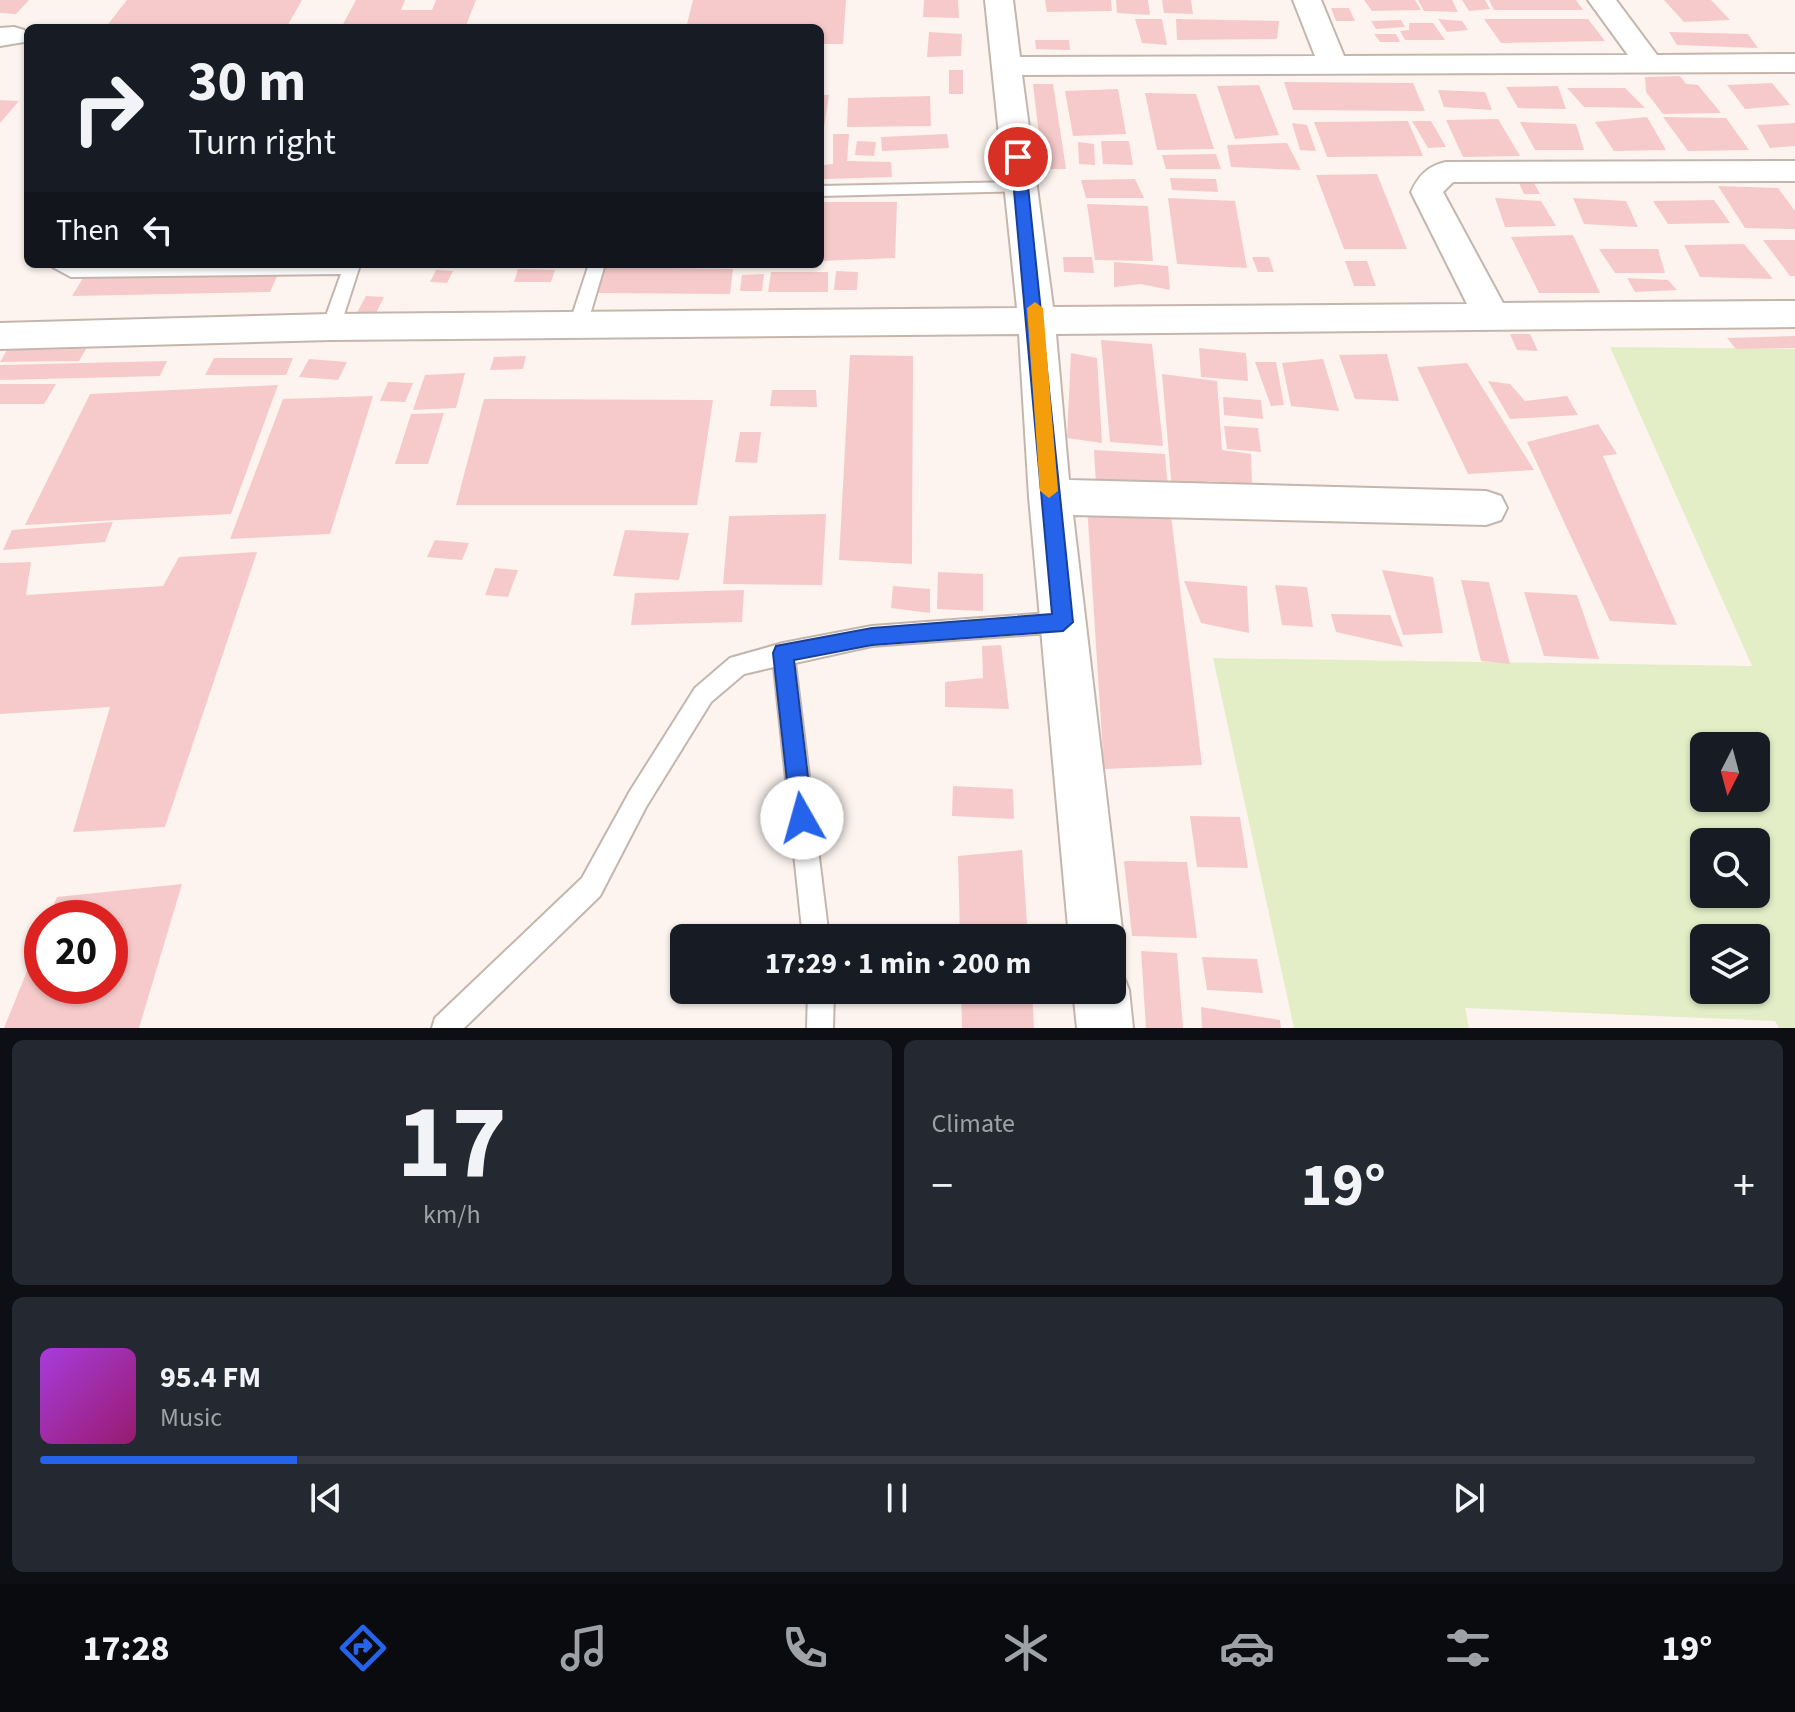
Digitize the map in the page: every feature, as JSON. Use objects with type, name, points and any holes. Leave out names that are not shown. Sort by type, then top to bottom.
[{"type":"street","points":[[999,0],[1036,319],[1050,497],[1095,924]]},
{"type":"street","points":[[1307,0],[1333,66]]},
{"type":"street","points":[[1602,0],[1649,64]]},
{"type":"street","points":[[1009,66],[1795,63]]},
{"type":"street","points":[[1491,315],[1427,192],[1432,182],[1446,172],[1795,171]]},
{"type":"street","points":[[0,336],[331,327],[1795,314]]},
{"type":"street","points":[[1050,497],[1486,508]]},
{"type":"street","points":[[1102,1004],[1105,1028]]},
{"type":"lane","points":[[824,191],[1021,187]]},
{"type":"lane","points":[[64,268],[71,271],[238,268]]},
{"type":"lane","points":[[331,327],[349,268]]},
{"type":"lane","points":[[578,325],[596,268]]},
{"type":"lane","points":[[445,1028],[591,887],[638,799],[703,695],[738,665],[872,636],[1063,622]]},
{"type":"lane","points":[[783,653],[814,924]]},
{"type":"lane","points":[[820,1028],[821,1004]]},
{"type":"green space","points":[[1610,347],[1795,349],[1795,1028],[1779,1028],[1775,1021],[1465,1008],[1469,1028],[1294,1028],[1213,658],[1752,666]]},
{"type":"building","points":[[0,0],[29,0],[16,14],[0,13]]},
{"type":"building","points":[[127,0],[302,0],[288,24],[108,24]]},
{"type":"building","points":[[356,0],[405,0],[401,10],[432,10],[436,0],[476,0],[467,24],[343,24]]},
{"type":"building","points":[[693,0],[846,0],[843,44],[824,44],[824,24],[687,24]]},
{"type":"building","points":[[924,0],[958,0],[959,18],[923,17]]},
{"type":"building","points":[[1045,0],[1111,0],[1112,11],[1047,12]]},
{"type":"building","points":[[1116,0],[1148,0],[1150,15],[1117,13]]},
{"type":"building","points":[[1162,0],[1191,0],[1193,14],[1164,13]]},
{"type":"building","points":[[1364,0],[1415,0],[1421,10],[1372,11]]},
{"type":"building","points":[[1418,0],[1452,0],[1458,12],[1424,11]]},
{"type":"building","points":[[1462,0],[1485,0],[1490,9],[1469,11]]},
{"type":"building","points":[[1489,0],[1576,0],[1583,10],[1494,10]]},
{"type":"building","points":[[1664,0],[1711,0],[1730,20],[1684,22]]},
{"type":"building","points":[[1331,8],[1349,8],[1355,21],[1336,21]]},
{"type":"building","points":[[1135,19],[1162,19],[1167,45],[1142,43]]},
{"type":"building","points":[[1176,19],[1279,21],[1277,39],[1177,40]]},
{"type":"building","points":[[1438,19],[1462,21],[1468,30],[1447,32]]},
{"type":"building","points":[[1484,19],[1588,19],[1605,41],[1501,43]]},
{"type":"building","points":[[1401,20],[1405,27],[1376,29],[1371,21]]},
{"type":"building","points":[[1409,23],[1433,23],[1445,40],[1405,40],[1400,31],[1409,30]]},
{"type":"building","points":[[929,32],[962,34],[961,56],[927,57]]},
{"type":"building","points":[[1669,32],[1748,34],[1758,48],[1677,45]]},
{"type":"building","points":[[1374,34],[1396,34],[1400,42],[1380,42]]},
{"type":"building","points":[[1035,40],[1069,40],[1070,50],[1036,49]]},
{"type":"building","points":[[949,70],[963,70],[963,94],[949,94]]},
{"type":"building","points":[[1680,76],[1686,84],[1698,85],[1721,113],[1663,114],[1646,92],[1645,77]]},
{"type":"building","points":[[1284,82],[1413,83],[1425,111],[1293,110]]},
{"type":"building","points":[[1772,83],[1790,105],[1745,109],[1727,85]]},
{"type":"building","points":[[1033,84],[1053,84],[1066,169],[1043,169]]},
{"type":"building","points":[[1259,85],[1279,135],[1235,139],[1217,86]]},
{"type":"building","points":[[1558,86],[1566,109],[1518,108],[1506,87]]},
{"type":"building","points":[[1567,88],[1625,88],[1645,108],[1584,107]]},
{"type":"building","points":[[1118,89],[1126,134],[1073,136],[1065,91]]},
{"type":"building","points":[[1438,90],[1485,92],[1492,110],[1444,107]]},
{"type":"building","points":[[1145,93],[1196,94],[1214,149],[1157,150]]},
{"type":"building","points":[[824,95],[829,95],[824,127]]},
{"type":"building","points":[[930,96],[931,126],[847,127],[848,98]]},
{"type":"building","points":[[0,100],[19,101],[0,123]]},
{"type":"building","points":[[1647,117],[1666,150],[1614,151],[1595,122]]},
{"type":"building","points":[[1663,117],[1726,118],[1749,150],[1688,151]]},
{"type":"building","points":[[1498,119],[1520,156],[1463,157],[1446,120]]},
{"type":"building","points":[[1408,121],[1423,156],[1327,157],[1314,122]]},
{"type":"building","points":[[1412,121],[1431,121],[1446,147],[1428,148]]},
{"type":"building","points":[[1520,122],[1576,124],[1584,150],[1535,150]]},
{"type":"building","points":[[1292,123],[1307,125],[1316,151],[1300,150]]},
{"type":"building","points":[[1795,123],[1795,146],[1770,148],[1757,125]]},
{"type":"building","points":[[833,134],[849,134],[847,161],[891,162],[892,177],[824,179],[824,165],[833,164]]},
{"type":"building","points":[[947,134],[949,148],[882,151],[881,137]]},
{"type":"building","points":[[857,141],[876,142],[874,156],[855,155]]},
{"type":"building","points":[[1101,141],[1129,141],[1133,165],[1103,164]]},
{"type":"building","points":[[1078,142],[1094,144],[1095,165],[1079,164]]},
{"type":"building","points":[[1287,143],[1301,170],[1231,167],[1227,145]]},
{"type":"building","points":[[1216,154],[1221,169],[1166,169],[1162,155]]},
{"type":"building","points":[[1377,174],[1407,249],[1344,249],[1316,175]]},
{"type":"building","points":[[1170,178],[1216,179],[1218,192],[1172,190]]},
{"type":"building","points":[[1135,179],[1144,198],[1086,198],[1081,180]]},
{"type":"building","points":[[1518,181],[1533,181],[1540,194],[1524,194]]},
{"type":"building","points":[[1718,186],[1778,188],[1795,211],[1795,229],[1745,228]]},
{"type":"building","points":[[1168,198],[1235,201],[1247,268],[1177,264]]},
{"type":"building","points":[[1495,198],[1541,201],[1556,226],[1505,227]]},
{"type":"building","points":[[1573,198],[1626,201],[1638,227],[1584,224]]},
{"type":"building","points":[[1714,200],[1730,223],[1668,224],[1653,201]]},
{"type":"building","points":[[824,202],[897,202],[895,258],[824,261]]},
{"type":"building","points":[[1087,204],[1148,206],[1153,261],[1095,260]]},
{"type":"building","points":[[1573,235],[1600,293],[1539,293],[1511,237]]},
{"type":"building","points":[[1763,240],[1795,240],[1795,276],[1790,276]]},
{"type":"building","points":[[1744,244],[1773,279],[1700,277],[1684,245]]},
{"type":"building","points":[[1599,249],[1658,249],[1665,273],[1615,273]]},
{"type":"building","points":[[1063,257],[1092,257],[1094,273],[1064,272]]},
{"type":"building","points":[[1252,257],[1269,257],[1274,272],[1258,272]]},
{"type":"building","points":[[1345,261],[1367,261],[1376,286],[1354,286]]},
{"type":"building","points":[[1114,262],[1168,266],[1170,290],[1141,284],[1114,287]]},
{"type":"building","points":[[600,268],[733,269],[730,294],[596,293]]},
{"type":"building","points":[[518,269],[555,270],[551,282],[514,282]]},
{"type":"building","points":[[436,270],[453,271],[447,283],[430,282]]},
{"type":"building","points":[[836,271],[858,272],[857,290],[834,290]]},
{"type":"building","points":[[771,272],[828,272],[828,292],[768,292]]},
{"type":"building","points":[[278,274],[270,292],[72,296],[83,278]]},
{"type":"building","points":[[764,274],[762,291],[740,291],[742,275]]},
{"type":"building","points":[[1627,278],[1668,280],[1677,290],[1635,292]]},
{"type":"building","points":[[366,296],[384,297],[373,319],[354,318]]},
{"type":"building","points":[[1510,334],[1530,334],[1538,351],[1517,350]]},
{"type":"building","points":[[1795,336],[1795,348],[1736,349],[1727,338]]},
{"type":"building","points":[[1101,340],[1152,344],[1163,446],[1110,442]]},
{"type":"building","points":[[1199,348],[1246,353],[1248,381],[1201,377]]},
{"type":"building","points":[[86,349],[79,361],[0,362],[7,350]]},
{"type":"building","points":[[1071,353],[1097,358],[1102,443],[1067,438]]},
{"type":"building","points":[[1387,354],[1399,401],[1355,399],[1339,355]]},
{"type":"building","points":[[850,355],[913,356],[912,564],[839,560]]},
{"type":"building","points":[[526,356],[523,369],[490,370],[494,357]]},
{"type":"building","points":[[214,358],[293,358],[286,375],[205,375]]},
{"type":"building","points":[[309,359],[347,362],[338,380],[299,377]]},
{"type":"building","points":[[1323,359],[1339,411],[1291,406],[1282,363]]},
{"type":"building","points":[[167,361],[160,376],[0,380],[0,365]]},
{"type":"building","points":[[1255,362],[1276,362],[1284,405],[1271,406]]},
{"type":"building","points":[[1467,363],[1534,470],[1468,474],[1417,367]]},
{"type":"building","points":[[465,373],[456,408],[413,410],[425,375]]},
{"type":"building","points":[[1162,374],[1217,381],[1222,450],[1251,454],[1252,484],[1207,481],[1211,495],[1172,490]]},
{"type":"building","points":[[1488,381],[1510,384],[1525,401],[1567,396],[1578,415],[1510,419]]},
{"type":"building","points":[[388,382],[413,383],[405,402],[380,401]]},
{"type":"building","points":[[0,384],[56,384],[44,404],[0,404]]},
{"type":"building","points":[[278,385],[231,514],[25,525],[90,394]]},
{"type":"building","points":[[772,390],[816,390],[817,407],[770,406]]},
{"type":"building","points":[[373,396],[330,534],[230,539],[283,399]]},
{"type":"building","points":[[1223,397],[1261,400],[1263,419],[1224,415]]},
{"type":"building","points":[[484,399],[713,400],[697,505],[456,505]]},
{"type":"building","points":[[444,413],[428,464],[395,464],[411,414]]},
{"type":"building","points":[[1598,424],[1617,454],[1603,456],[1677,625],[1610,621],[1527,442]]},
{"type":"building","points":[[1224,426],[1258,428],[1261,452],[1227,449]]},
{"type":"building","points":[[740,432],[761,432],[757,463],[735,462]]},
{"type":"building","points":[[1094,450],[1165,454],[1168,490],[1096,485]]},
{"type":"building","points":[[1087,506],[1170,508],[1202,765],[1104,769]]},
{"type":"building","points":[[826,514],[822,585],[723,584],[729,516]]},
{"type":"building","points":[[113,522],[105,542],[3,550],[12,530]]},
{"type":"building","points":[[625,530],[689,533],[679,580],[613,576]]},
{"type":"building","points":[[435,540],[469,543],[462,560],[427,557]]},
{"type":"building","points":[[257,552],[165,827],[73,832],[110,707],[0,714],[0,563],[31,562],[26,595],[163,586],[179,557]]},
{"type":"building","points":[[495,568],[518,570],[508,597],[485,595]]},
{"type":"building","points":[[1382,570],[1433,577],[1443,633],[1403,635]]},
{"type":"building","points":[[938,572],[983,574],[983,611],[937,609]]},
{"type":"building","points":[[1461,580],[1489,582],[1510,664],[1481,661]]},
{"type":"building","points":[[1184,581],[1247,586],[1249,633],[1201,623]]},
{"type":"building","points":[[1275,585],[1307,587],[1313,627],[1282,625]]},
{"type":"building","points":[[893,586],[930,589],[930,613],[891,608]]},
{"type":"building","points":[[744,590],[742,622],[631,625],[635,593]]},
{"type":"building","points":[[1524,592],[1577,595],[1599,659],[1544,656]]},
{"type":"building","points":[[1331,614],[1390,615],[1403,647],[1336,632]]},
{"type":"building","points":[[1001,645],[1009,709],[945,707],[945,682],[983,678],[982,646]]},
{"type":"building","points":[[953,786],[1013,789],[1014,819],[952,816]]},
{"type":"building","points":[[1190,816],[1240,817],[1248,868],[1197,867]]},
{"type":"building","points":[[1022,850],[1027,924],[960,924],[958,856]]},
{"type":"building","points":[[1124,861],[1187,862],[1197,938],[1132,936]]},
{"type":"building","points":[[182,884],[139,1028],[4,1028],[24,979],[24,1004],[128,1004],[128,900],[56,900],[57,897]]},
{"type":"building","points":[[1141,951],[1177,953],[1183,1028],[1146,1028]]},
{"type":"building","points":[[1202,957],[1257,959],[1263,993],[1207,990]]},
{"type":"building","points":[[961,1004],[1033,1004],[1034,1028],[962,1028]]},
{"type":"building","points":[[1201,1007],[1280,1020],[1281,1028],[1202,1028]]},
{"type":"slow traffic","points":[[1035,308],[1049,491]]},
{"type":"route","points":[[802,818],[783,653],[872,636],[1063,622],[1018,157]]}]
